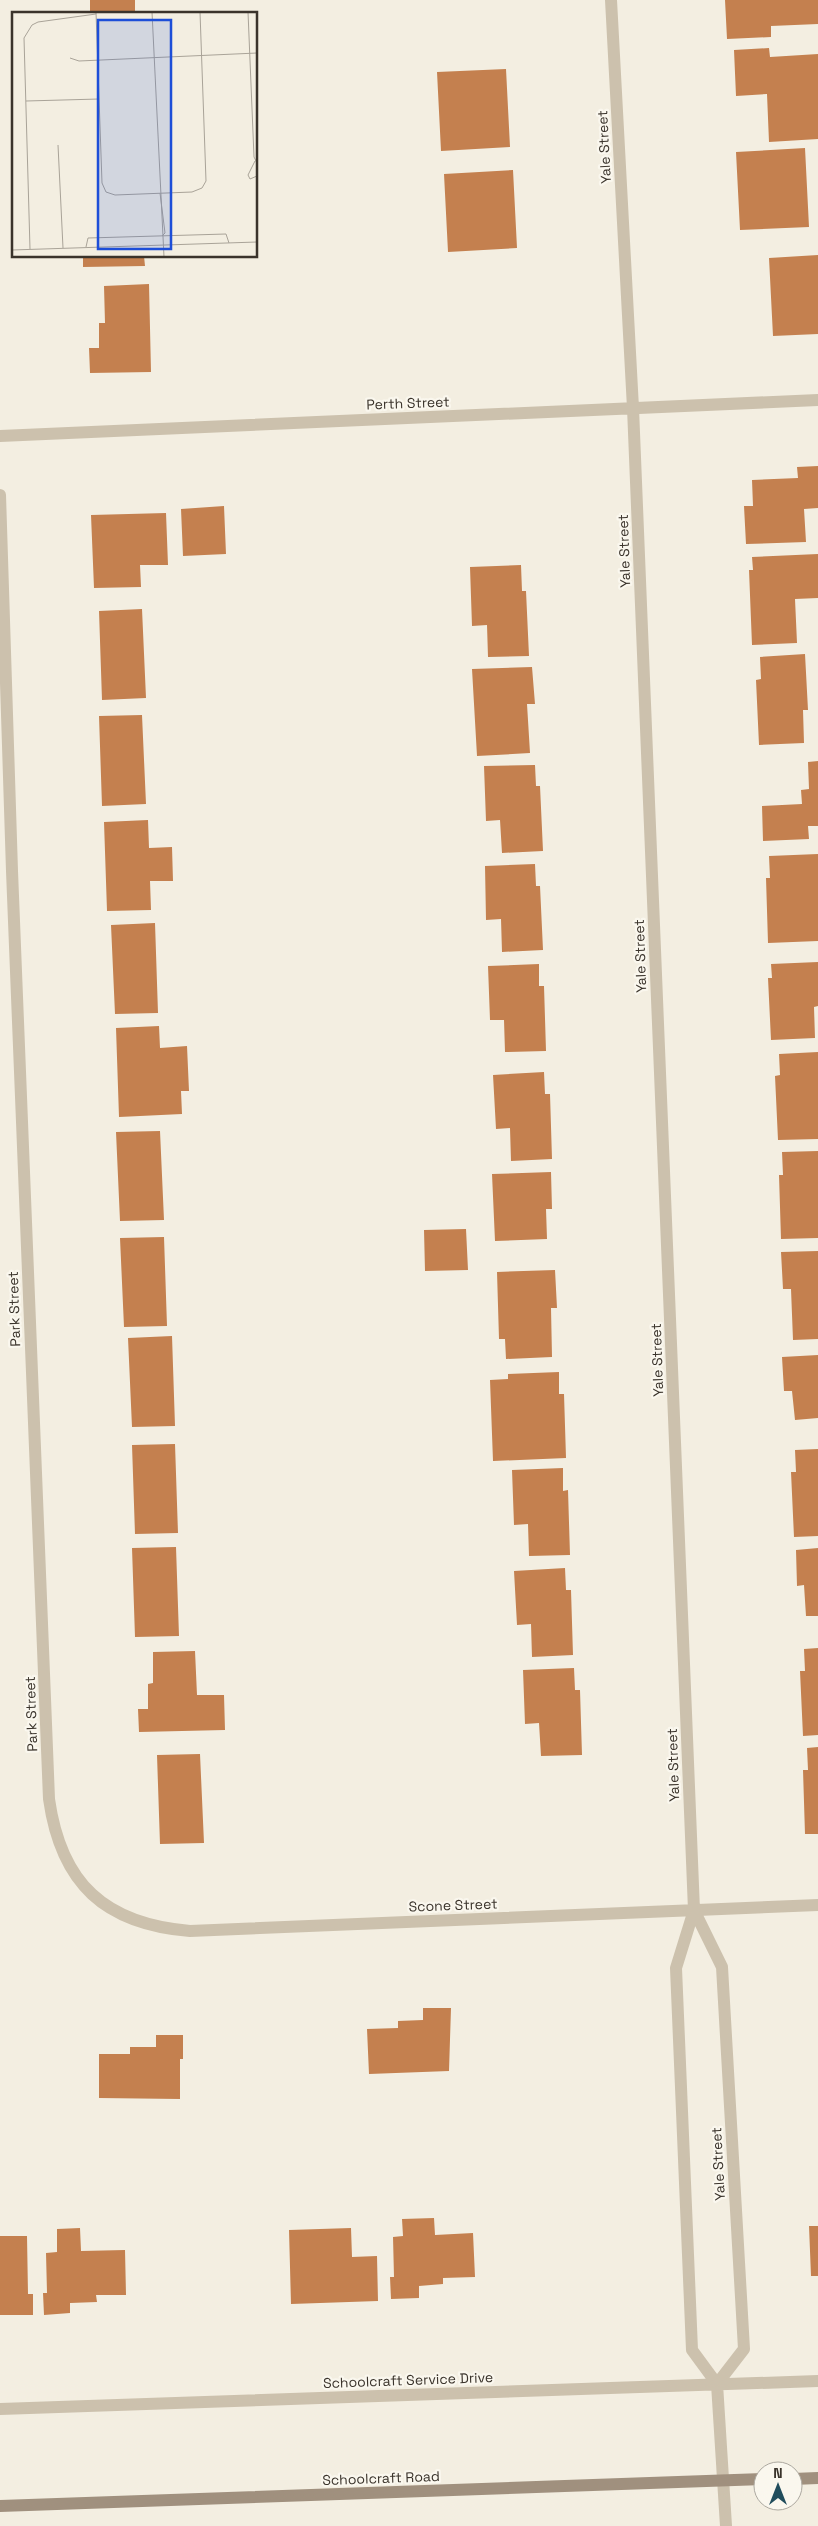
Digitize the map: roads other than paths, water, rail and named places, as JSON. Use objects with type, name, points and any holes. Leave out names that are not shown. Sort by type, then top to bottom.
[{"type":"main road","points":[[803,2478],[818,2478]]},
{"type":"main road","name":"Schoolcraft Road","points":[[0,2506],[753,2480]]},
{"type":"street","name":"Yale Street","points":[[611,0],[633,408],[694,1910],[676,1968],[692,2350],[718,2384],[744,2350],[722,1967],[694,1910]]},
{"type":"street","name":"Perth Street","points":[[0,436],[818,400]]},
{"type":"street","name":"Park Street","points":[[0,495],[6,871],[49,1799],[53,1829],[65,1859],[76,1877],[97,1898]]},
{"type":"street","name":"Scone Street","points":[[97,1898],[128,1919],[159,1929],[190,1931],[818,1905]]},
{"type":"street","name":"Schoolcraft Service Drive","points":[[0,2409],[818,2381]]},
{"type":"street","points":[[718,2384],[726,2526]]}]
